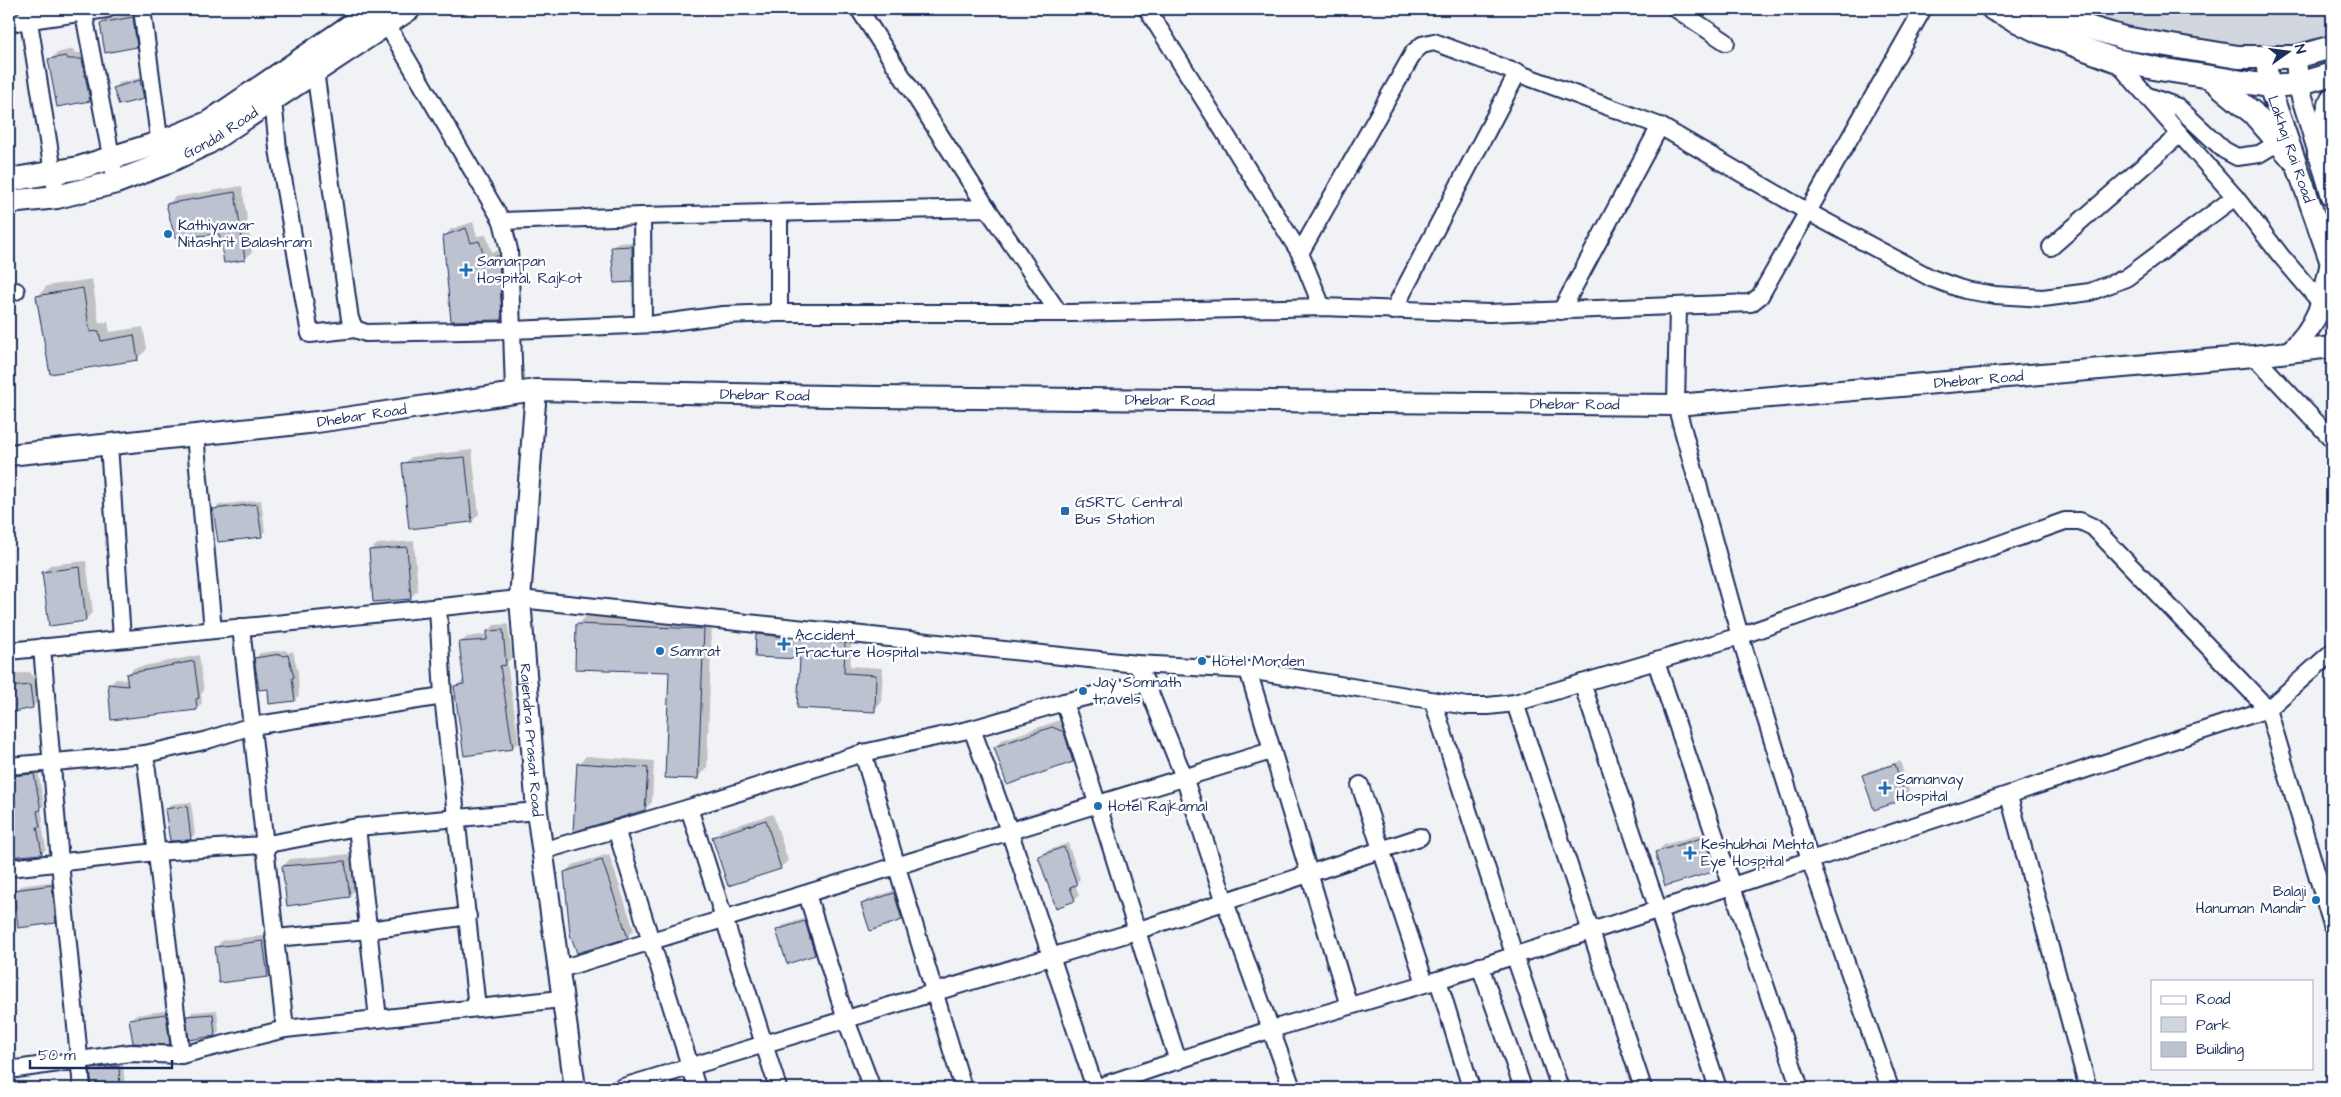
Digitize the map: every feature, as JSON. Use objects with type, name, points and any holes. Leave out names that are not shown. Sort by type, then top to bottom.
[{"type":"main road","name":"Gondal Road","points":[[9,202],[57,197],[116,182],[377,13],[409,9]]},
{"type":"main road","points":[[1993,9],[2040,32],[2115,60],[2269,86],[2298,84],[2332,74]]},
{"type":"main road","points":[[2041,9],[2124,38],[2172,48],[2238,58],[2296,57],[2332,47]]},
{"type":"main road","name":"Gondal Road","points":[[9,180],[52,174],[110,159],[161,153],[227,132],[316,71],[377,13]]},
{"type":"main road","points":[[2209,76],[2253,113],[2286,150]]},
{"type":"main road","points":[[2319,154],[2322,129],[2332,98]]},
{"type":"street","points":[[9,23],[28,14],[106,9]]},
{"type":"street","points":[[142,9],[161,153]]},
{"type":"street","points":[[859,9],[987,208],[1059,313]]},
{"type":"street","points":[[1146,9],[1300,253],[1322,307]]},
{"type":"street","points":[[1676,9],[1726,42]]},
{"type":"street","points":[[273,100],[278,149],[310,334],[355,329],[366,334],[512,330],[642,324],[723,315],[779,313],[1059,313],[1322,307],[1489,313],[1738,305],[1755,300],[1760,296],[1924,9]]},
{"type":"street","points":[[83,11],[110,159],[116,182]]},
{"type":"street","points":[[377,13],[502,221],[509,250],[514,392]]},
{"type":"street","points":[[28,14],[57,197]]},
{"type":"street","points":[[1300,253],[1414,52],[1422,45],[1434,42],[1660,126],[1808,212],[1931,278],[1964,290],[1995,295],[2043,298],[2090,292],[2126,278],[2235,197]]},
{"type":"street","name":"Lakhaj Rai Road","points":[[2296,57],[2298,84],[2332,196]]},
{"type":"street","name":"Lakhaj Rai Road","points":[[2266,59],[2269,86],[2286,150],[2332,264]]},
{"type":"street","points":[[2115,60],[2235,197],[2281,256],[2322,304]]},
{"type":"street","points":[[316,71],[350,319],[355,329]]},
{"type":"street","points":[[1393,311],[1518,72]]},
{"type":"street","points":[[2146,95],[2178,107],[2224,150],[2237,156],[2286,150]]},
{"type":"street","points":[[1560,311],[1660,126]]},
{"type":"street","points":[[2051,247],[2180,134]]},
{"type":"street","points":[[502,221],[987,208]]},
{"type":"street","points":[[779,214],[779,313]]},
{"type":"street","points":[[642,216],[642,324]]},
{"type":"street","points":[[2290,352],[2311,328],[2322,304],[2332,264]]},
{"type":"street","points":[[1678,307],[1676,405],[1740,636],[1810,860],[1890,1088]]},
{"type":"street","name":"Dhebar Road","points":[[9,455],[317,422],[536,390],[876,397],[1676,405],[2254,356],[2332,347]]},
{"type":"street","points":[[2254,356],[2332,439]]},
{"type":"street","name":"Rajendra Prasat Road","points":[[536,390],[520,599],[542,851],[574,1088]]},
{"type":"street","points":[[196,435],[214,630]]},
{"type":"street","points":[[109,444],[122,639]]},
{"type":"street","points":[[9,651],[520,599],[1137,664],[1248,670],[1434,701],[1488,706],[1516,703],[1740,636],[2065,521],[2080,521],[2093,527],[2268,709],[2332,925]]},
{"type":"street","points":[[438,607],[443,696],[477,1008]]},
{"type":"street","points":[[241,627],[285,1029]]},
{"type":"street","points":[[42,647],[82,1088]]},
{"type":"street","points":[[972,729],[1009,830],[1050,958],[1095,1088],[1272,1029],[1431,982],[1732,886],[2268,709],[2332,652]]},
{"type":"street","points":[[1656,662],[1800,1088]]},
{"type":"street","points":[[1137,664],[1184,778],[1225,902],[1292,1088]]},
{"type":"street","points":[[1248,670],[1349,1006]]},
{"type":"street","points":[[542,851],[689,808],[862,753],[972,729],[1064,702],[1146,683]]},
{"type":"street","points":[[1582,683],[1718,1088]]},
{"type":"street","points":[[9,766],[145,754],[204,741],[252,726],[443,696]]},
{"type":"street","points":[[1434,701],[1514,954],[1560,1088]]},
{"type":"street","points":[[1064,702],[1100,805],[1136,931],[1178,1061]]},
{"type":"street","points":[[1516,703],[1643,1088]]},
{"type":"street","points":[[557,970],[1272,751]]},
{"type":"street","points":[[862,753],[963,1088]]},
{"type":"street","points":[[145,754],[181,1055]]},
{"type":"street","points":[[1360,786],[1381,849],[1471,1088]]},
{"type":"street","points":[[2009,796],[2088,1088]]},
{"type":"street","points":[[689,808],[726,919],[763,1045],[778,1088]]},
{"type":"street","points":[[9,868],[156,852],[264,845],[357,827],[456,817],[538,812]]},
{"type":"street","points":[[357,827],[378,1019]]},
{"type":"street","points":[[616,829],[697,1088]]},
{"type":"street","points":[[620,1088],[1050,958],[1225,902],[1308,872],[1420,837]]},
{"type":"street","points":[[807,894],[846,1020],[872,1088]]},
{"type":"street","points":[[274,938],[369,930],[468,916]]},
{"type":"street","points":[[1480,966],[1523,1088]]},
{"type":"street","points":[[9,1070],[130,1053],[181,1055],[285,1029],[561,999]]},
{"type":"green space","points":[[2040,9],[2332,9],[2332,36],[2281,53],[2096,42]]},
{"type":"building","points":[[133,17],[137,47],[105,53],[100,23]]},
{"type":"building","points":[[66,56],[68,59],[82,59],[90,101],[57,107],[48,59]]},
{"type":"building","points":[[140,80],[144,99],[119,105],[113,88]]},
{"type":"building","points":[[235,192],[245,260],[224,263],[219,234],[175,238],[166,204]]},
{"type":"building","points":[[466,228],[471,243],[479,241],[485,258],[499,256],[502,320],[451,321],[443,236]]},
{"type":"building","points":[[632,246],[633,282],[614,283],[611,247]]},
{"type":"building","points":[[83,288],[90,332],[99,331],[101,341],[134,335],[138,360],[50,374],[36,296]]},
{"type":"building","points":[[465,457],[472,522],[409,529],[402,463]]},
{"type":"building","points":[[257,504],[262,537],[218,542],[213,509]]},
{"type":"building","points":[[407,547],[411,599],[373,602],[369,550]]},
{"type":"building","points":[[80,567],[86,621],[49,626],[42,572]]},
{"type":"building","points":[[576,624],[704,629],[698,779],[665,778],[669,672],[575,669]]},
{"type":"building","points":[[503,630],[506,665],[500,666],[513,749],[464,756],[454,686],[464,684],[459,642],[487,640],[487,631]]},
{"type":"building","points":[[756,634],[845,643],[844,673],[876,675],[875,712],[797,708],[800,659],[755,657]]},
{"type":"building","points":[[281,654],[283,656],[288,655],[294,677],[292,678],[295,701],[269,704],[268,689],[259,690],[254,658]]},
{"type":"building","points":[[194,661],[199,698],[196,699],[197,710],[111,720],[108,684],[128,686],[126,674]]},
{"type":"building","points":[[30,685],[33,708],[9,713],[9,687]]},
{"type":"building","points":[[1052,727],[1064,732],[1073,762],[1007,785],[994,747]]},
{"type":"building","points":[[577,763],[648,768],[645,810],[573,832]]},
{"type":"building","points":[[1895,764],[1906,799],[1874,810],[1862,775]]},
{"type":"building","points":[[34,774],[41,810],[37,811],[40,827],[37,827],[42,854],[9,857],[9,776]]},
{"type":"building","points":[[187,806],[191,840],[170,841],[165,809]]},
{"type":"building","points":[[766,820],[781,869],[728,886],[712,837]]},
{"type":"building","points":[[1705,837],[1716,871],[1665,886],[1655,852]]},
{"type":"building","points":[[1064,847],[1077,885],[1070,887],[1075,901],[1056,908],[1038,856]]},
{"type":"building","points":[[602,860],[628,938],[577,953],[570,934],[564,872]]},
{"type":"building","points":[[345,861],[350,897],[287,906],[282,866]]},
{"type":"building","points":[[52,885],[56,923],[18,928],[14,890]]},
{"type":"building","points":[[894,893],[902,920],[870,931],[861,904]]},
{"type":"building","points":[[805,921],[815,955],[787,964],[776,930]]},
{"type":"building","points":[[263,941],[268,977],[219,983],[215,947]]},
{"type":"building","points":[[166,1014],[170,1045],[133,1043],[129,1019]]},
{"type":"building","points":[[213,1014],[215,1036],[189,1040],[186,1016]]},
{"type":"building","points":[[119,1066],[120,1088],[92,1088],[90,1069]]},
{"type":"place","name":"Kathiyawar Nitashrit Balashram","points":[[168,234]]},
{"type":"place","name":"Samarpan Hospital, Rajkot","points":[[466,270]]},
{"type":"place","name":"GSRTC Central Bus Station","points":[[1065,511]]},
{"type":"place","name":"Accident Fracture Hospital","points":[[784,644]]},
{"type":"place","name":"Samrat","points":[[660,651]]},
{"type":"place","name":"Hotel Morden","points":[[1202,661]]},
{"type":"place","name":"Jay Somnath travels","points":[[1083,691]]},
{"type":"place","name":"Samanvay Hospital","points":[[1885,788]]},
{"type":"place","name":"Hotel Rajkamal","points":[[1098,806]]},
{"type":"place","name":"Keshubhai Mehta Eye Hospital","points":[[1690,853]]},
{"type":"place","name":"Balaji Hanuman Mandir","points":[[2316,900]]}]
